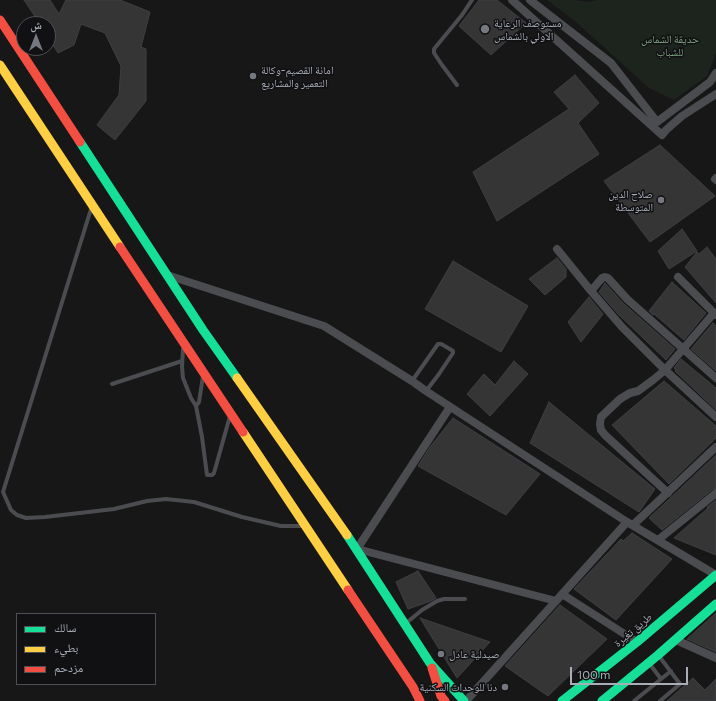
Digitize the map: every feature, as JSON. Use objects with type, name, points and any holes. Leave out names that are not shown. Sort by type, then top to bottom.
[{"type":"street","points":[[512,0],[662,135],[682,116],[716,94]]},
{"type":"street","points":[[530,0],[611,63],[657,122],[710,82],[716,73]]},
{"type":"street","points":[[0,20],[203,330],[357,549],[430,663],[465,701],[562,594],[630,523],[668,493],[716,447]]},
{"type":"street","points":[[0,65],[203,374],[413,687],[420,701]]},
{"type":"street","points":[[556,249],[622,327],[665,370],[716,417]]},
{"type":"street","points":[[167,275],[324,326],[412,381],[630,523],[716,575]]},
{"type":"street","points":[[668,493],[605,436],[600,430],[600,424],[601,417],[620,399],[630,393],[638,391],[665,370],[715,314],[678,277]]},
{"type":"street","points":[[591,291],[602,278],[608,278],[627,299],[716,378]]},
{"type":"street","points":[[357,549],[450,407]]},
{"type":"street","points":[[658,540],[716,493]]},
{"type":"street","points":[[357,549],[556,601]]},
{"type":"street","name":"طريق تغيرة","points":[[562,701],[637,642],[716,575]]},
{"type":"street","points":[[562,594],[637,642]]},
{"type":"street","points":[[602,701],[649,663],[716,604]]},
{"type":"street","points":[[676,640],[716,658]]},
{"type":"street","points":[[430,663],[441,696],[445,701]]},
{"type":"street","points":[[413,687],[426,701]]},
{"type":"lane","points":[[457,85],[434,53],[434,49],[462,15],[472,0]]},
{"type":"lane","points":[[92,206],[3,492],[11,510],[17,515],[26,518],[45,517],[114,509],[147,501],[166,499],[194,502],[242,517],[281,526],[305,526]]},
{"type":"lane","points":[[184,344],[182,361],[183,378],[190,398],[196,406],[202,437],[206,475],[212,475],[214,473],[230,414]]},
{"type":"lane","points":[[412,381],[438,344],[441,344],[452,351],[453,353],[426,391]]},
{"type":"lane","points":[[112,384],[182,361]]},
{"type":"lane","points":[[196,406],[199,402],[203,374]]},
{"type":"lane","points":[[405,624],[422,610],[437,601],[444,599],[465,598]]},
{"type":"lane","points":[[658,655],[680,684],[660,701]]},
{"type":"lane","points":[[649,663],[661,679]]},
{"type":"lane","points":[[634,701],[671,671]]},
{"type":"green space","name":"حديقة الشماس للشباب","points":[[547,0],[574,0],[589,2],[597,0],[716,0],[716,53],[707,76],[674,100],[649,88],[576,22]]},
{"type":"building","points":[[24,0],[50,0],[59,14],[66,0],[120,0],[150,12],[141,47],[146,49],[146,101],[115,140],[97,125],[119,95],[121,66],[105,33],[81,24],[74,45],[58,53],[56,50],[56,16],[35,16]]},
{"type":"building","points":[[479,0],[497,0],[526,23],[491,55],[459,26]]},
{"type":"building","points":[[575,75],[599,103],[578,123],[599,154],[497,221],[473,172],[569,109],[554,92]]},
{"type":"building","points":[[660,145],[715,196],[650,242],[604,181]]},
{"type":"building","points":[[682,229],[697,251],[669,269],[658,251]]},
{"type":"building","points":[[707,247],[716,259],[716,303],[685,267],[697,252],[699,254]]},
{"type":"building","points":[[557,258],[566,269],[566,277],[545,295],[529,279]]},
{"type":"building","points":[[453,261],[528,306],[501,352],[425,309]]},
{"type":"building","points":[[672,282],[706,313],[684,340],[649,311]]},
{"type":"building","points":[[605,283],[623,303],[675,349],[666,360],[618,314],[599,292]]},
{"type":"building","points":[[589,297],[603,314],[581,342],[568,322]]},
{"type":"building","points":[[713,323],[716,326],[716,371],[691,349]]},
{"type":"building","points":[[681,359],[716,388],[716,410],[675,371],[676,370],[674,368]]},
{"type":"building","points":[[514,361],[528,374],[490,416],[467,394],[484,374],[495,385]]},
{"type":"building","points":[[664,381],[716,426],[716,438],[669,484],[612,425]]},
{"type":"building","points":[[549,402],[655,489],[639,512],[530,443]]},
{"type":"building","points":[[453,418],[540,474],[506,515],[418,466],[430,447]]},
{"type":"building","points":[[716,455],[716,488],[662,530],[649,518]]},
{"type":"building","points":[[716,500],[716,555],[674,538],[708,508],[707,507]]},
{"type":"building","points":[[632,533],[672,559],[616,620],[574,589],[621,539],[623,541]]},
{"type":"building","points":[[418,571],[436,598],[408,609],[396,582]]},
{"type":"building","points":[[560,605],[607,639],[548,696],[505,666]]},
{"type":"building","points":[[716,613],[716,652],[687,639]]},
{"type":"building","points":[[420,618],[490,642],[457,678]]},
{"type":"building","points":[[693,678],[705,690],[716,679],[716,701],[667,701]]},
{"type":"traffic: fast","points":[[80,142],[203,330],[237,378]]},
{"type":"traffic: fast","points":[[347,535],[430,663],[464,701]]},
{"type":"traffic: fast","points":[[562,701],[637,642],[716,575]]},
{"type":"traffic: fast","points":[[602,701],[658,655],[716,604]]},
{"type":"traffic: slow","points":[[0,65],[120,247]]},
{"type":"traffic: slow","points":[[237,378],[347,535]]},
{"type":"traffic: slow","points":[[243,432],[348,590]]},
{"type":"traffic: jam","points":[[0,20],[80,142]]},
{"type":"traffic: jam","points":[[120,247],[243,432]]},
{"type":"traffic: jam","points":[[348,590],[413,687],[420,701]]},
{"type":"traffic: jam","points":[[432,668],[441,696],[445,701]]},
{"type":"place","name":"مستوصف الرعاية الاولي بالشماس","points":[[485,29]]},
{"type":"place","name":"امانة القصيم-وكالة التعمير والمشاريع","points":[[253,76]]},
{"type":"place","name":"صلاح الدين المتوسطة","points":[[661,200]]},
{"type":"place","name":"صيدلية عادل","points":[[441,654]]},
{"type":"place","name":"دنا للوحدات السكنية","points":[[505,687]]}]
